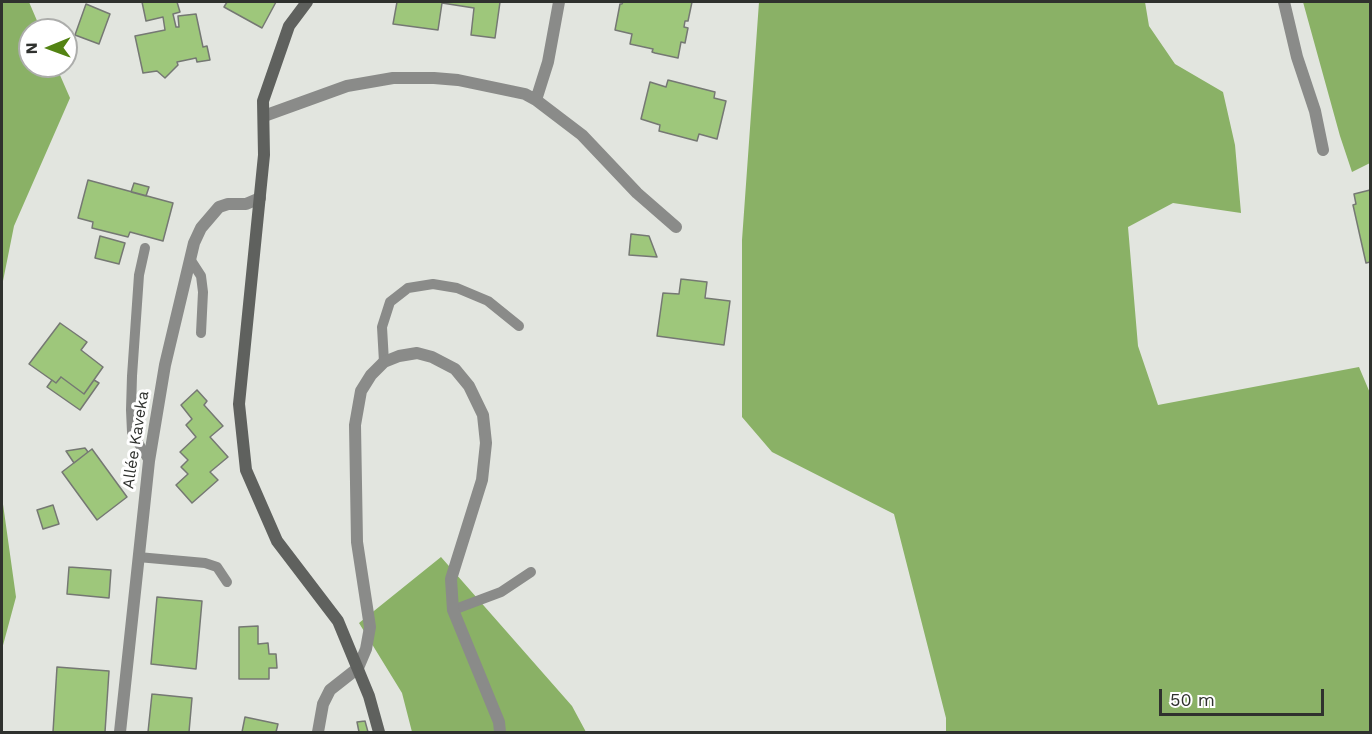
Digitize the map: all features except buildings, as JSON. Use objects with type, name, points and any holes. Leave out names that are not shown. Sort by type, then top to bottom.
[{"type":"main road","points":[[307,2],[289,26],[263,101],[264,155],[239,404],[246,470],[277,541],[338,621],[369,696],[380,732]]},
{"type":"street","points":[[536,100],[548,62],[559,2]]},
{"type":"street","points":[[1284,2],[1297,57],[1315,111],[1323,150]]},
{"type":"street","points":[[264,116],[347,86],[393,78],[458,80],[525,94],[582,135],[638,193],[676,227]]},
{"type":"street","name":"Allée Kaveka","points":[[120,732],[149,461],[165,365],[194,243],[201,228],[219,207],[246,204],[260,198]]},
{"type":"street","points":[[318,732],[323,704],[330,690],[358,668],[366,649],[370,627],[357,542],[355,425],[361,391],[371,375],[384,362],[399,356],[417,353],[432,357],[455,369],[469,386],[483,415],[486,443],[482,480],[450,579],[453,610],[499,722],[500,732]]},
{"type":"lane","points":[[145,248],[139,275],[132,376],[132,432],[149,461]]},
{"type":"lane","points":[[190,259],[201,276],[203,292],[201,333]]},
{"type":"lane","points":[[384,362],[382,327],[390,302],[408,288],[433,284],[457,288],[488,302],[519,326]]},
{"type":"lane","points":[[138,557],[205,563],[217,567],[227,582]]},
{"type":"lane","points":[[453,610],[501,592],[531,572]]},
{"type":"green space","points":[[2,2],[29,2],[36,18],[18,18],[18,78],[61,78],[70,98],[14,226],[2,286]]},
{"type":"green space","points":[[759,2],[1145,2],[1149,26],[1175,64],[1223,92],[1235,145],[1241,213],[1173,203],[1128,227],[1138,346],[1158,405],[1359,367],[1370,393],[1370,732],[946,732],[946,718],[894,514],[772,452],[742,417],[742,240]]},
{"type":"green space","points":[[1303,2],[1370,2],[1370,163],[1352,172],[1340,136]]},
{"type":"green space","points":[[2,497],[16,597],[2,649]]},
{"type":"green space","points":[[441,557],[572,706],[586,732],[412,732],[402,693],[359,623]]}]
